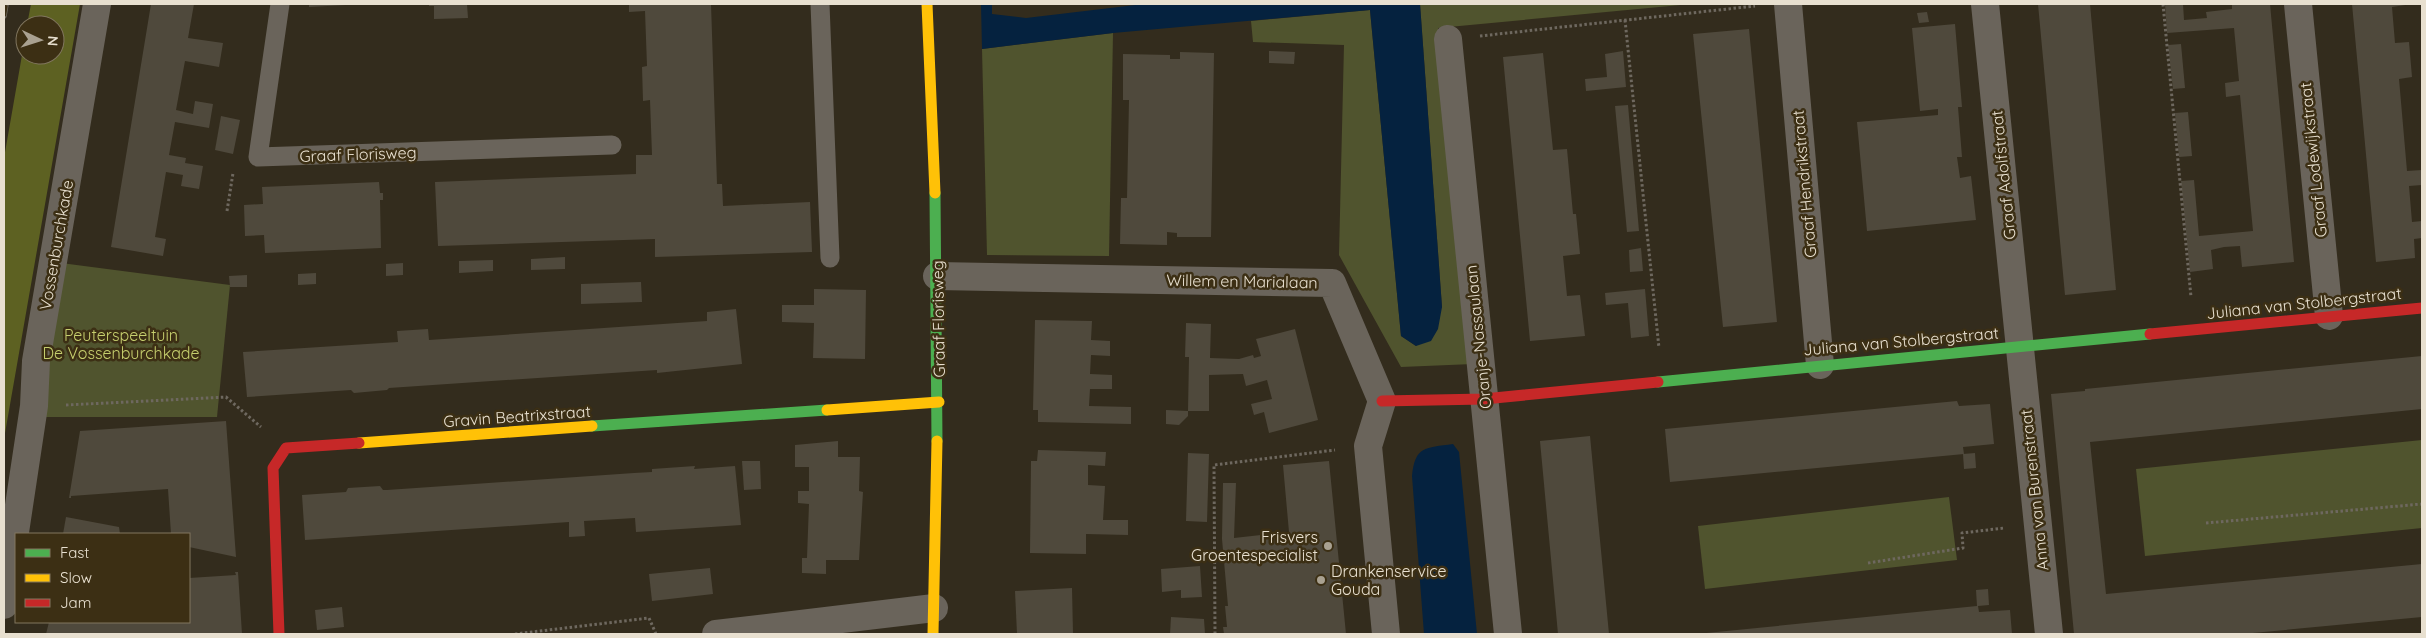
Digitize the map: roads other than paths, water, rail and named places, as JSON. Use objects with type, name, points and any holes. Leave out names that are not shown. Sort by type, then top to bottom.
[{"type":"street","name":"Vossenburchkade","points":[[4,605],[34,406],[36,360],[97,4]]},
{"type":"street","name":"Graaf Florisweg","points":[[927,4],[937,276],[939,402],[934,621]]},
{"type":"street","name":"Graaf Hendrikstraat","points":[[1788,4],[1820,365]]},
{"type":"street","name":"Graaf Adolfstraat","points":[[1985,4],[2021,346]]},
{"type":"street","name":"Graaf Lodewijkstraat","points":[[2298,4],[2329,316]]},
{"type":"street","name":"Oranje-Nassaulaan","points":[[1448,39],[1508,634]]},
{"type":"street","name":"Willem en Marialaan","points":[[937,276],[1332,283],[1382,401]]},
{"type":"street","name":"Juliana van Stolbergstraat","points":[[1382,401],[1484,399],[2422,308]]},
{"type":"street","name":"Anna van Burenstraat","points":[[2021,346],[2036,523],[2049,634]]},
{"type":"street","points":[[1382,401],[1368,446],[1386,634]]},
{"type":"street","name":"Gravin Beatrixstraat","points":[[279,634],[273,468],[286,448],[939,402]]},
{"type":"street","points":[[716,634],[934,621]]},
{"type":"lane","name":"Graaf Florisweg","points":[[280,4],[258,157],[612,145]]},
{"type":"lane","points":[[820,4],[830,258]]},
{"type":"water","points":[[981,4],[992,4],[992,14],[1026,18],[1144,4],[1420,4],[1442,307],[1438,329],[1431,341],[1416,346],[1401,336],[1370,10],[1113,33],[982,49]]},
{"type":"water","points":[[1453,444],[1459,452],[1477,634],[1424,634],[1412,476],[1413,466],[1423,450],[1435,446]]},
{"type":"railway","points":[[4,16],[6,4]]},
{"type":"place","name":"Frisvers Groentespecialist","points":[[1328,546]]},
{"type":"place","name":"Drankenservice Gouda","points":[[1321,580]]},
{"type":"park label","name":"Peuterspeeltuin De Vossenburchkade","points":[[121,344]]}]
